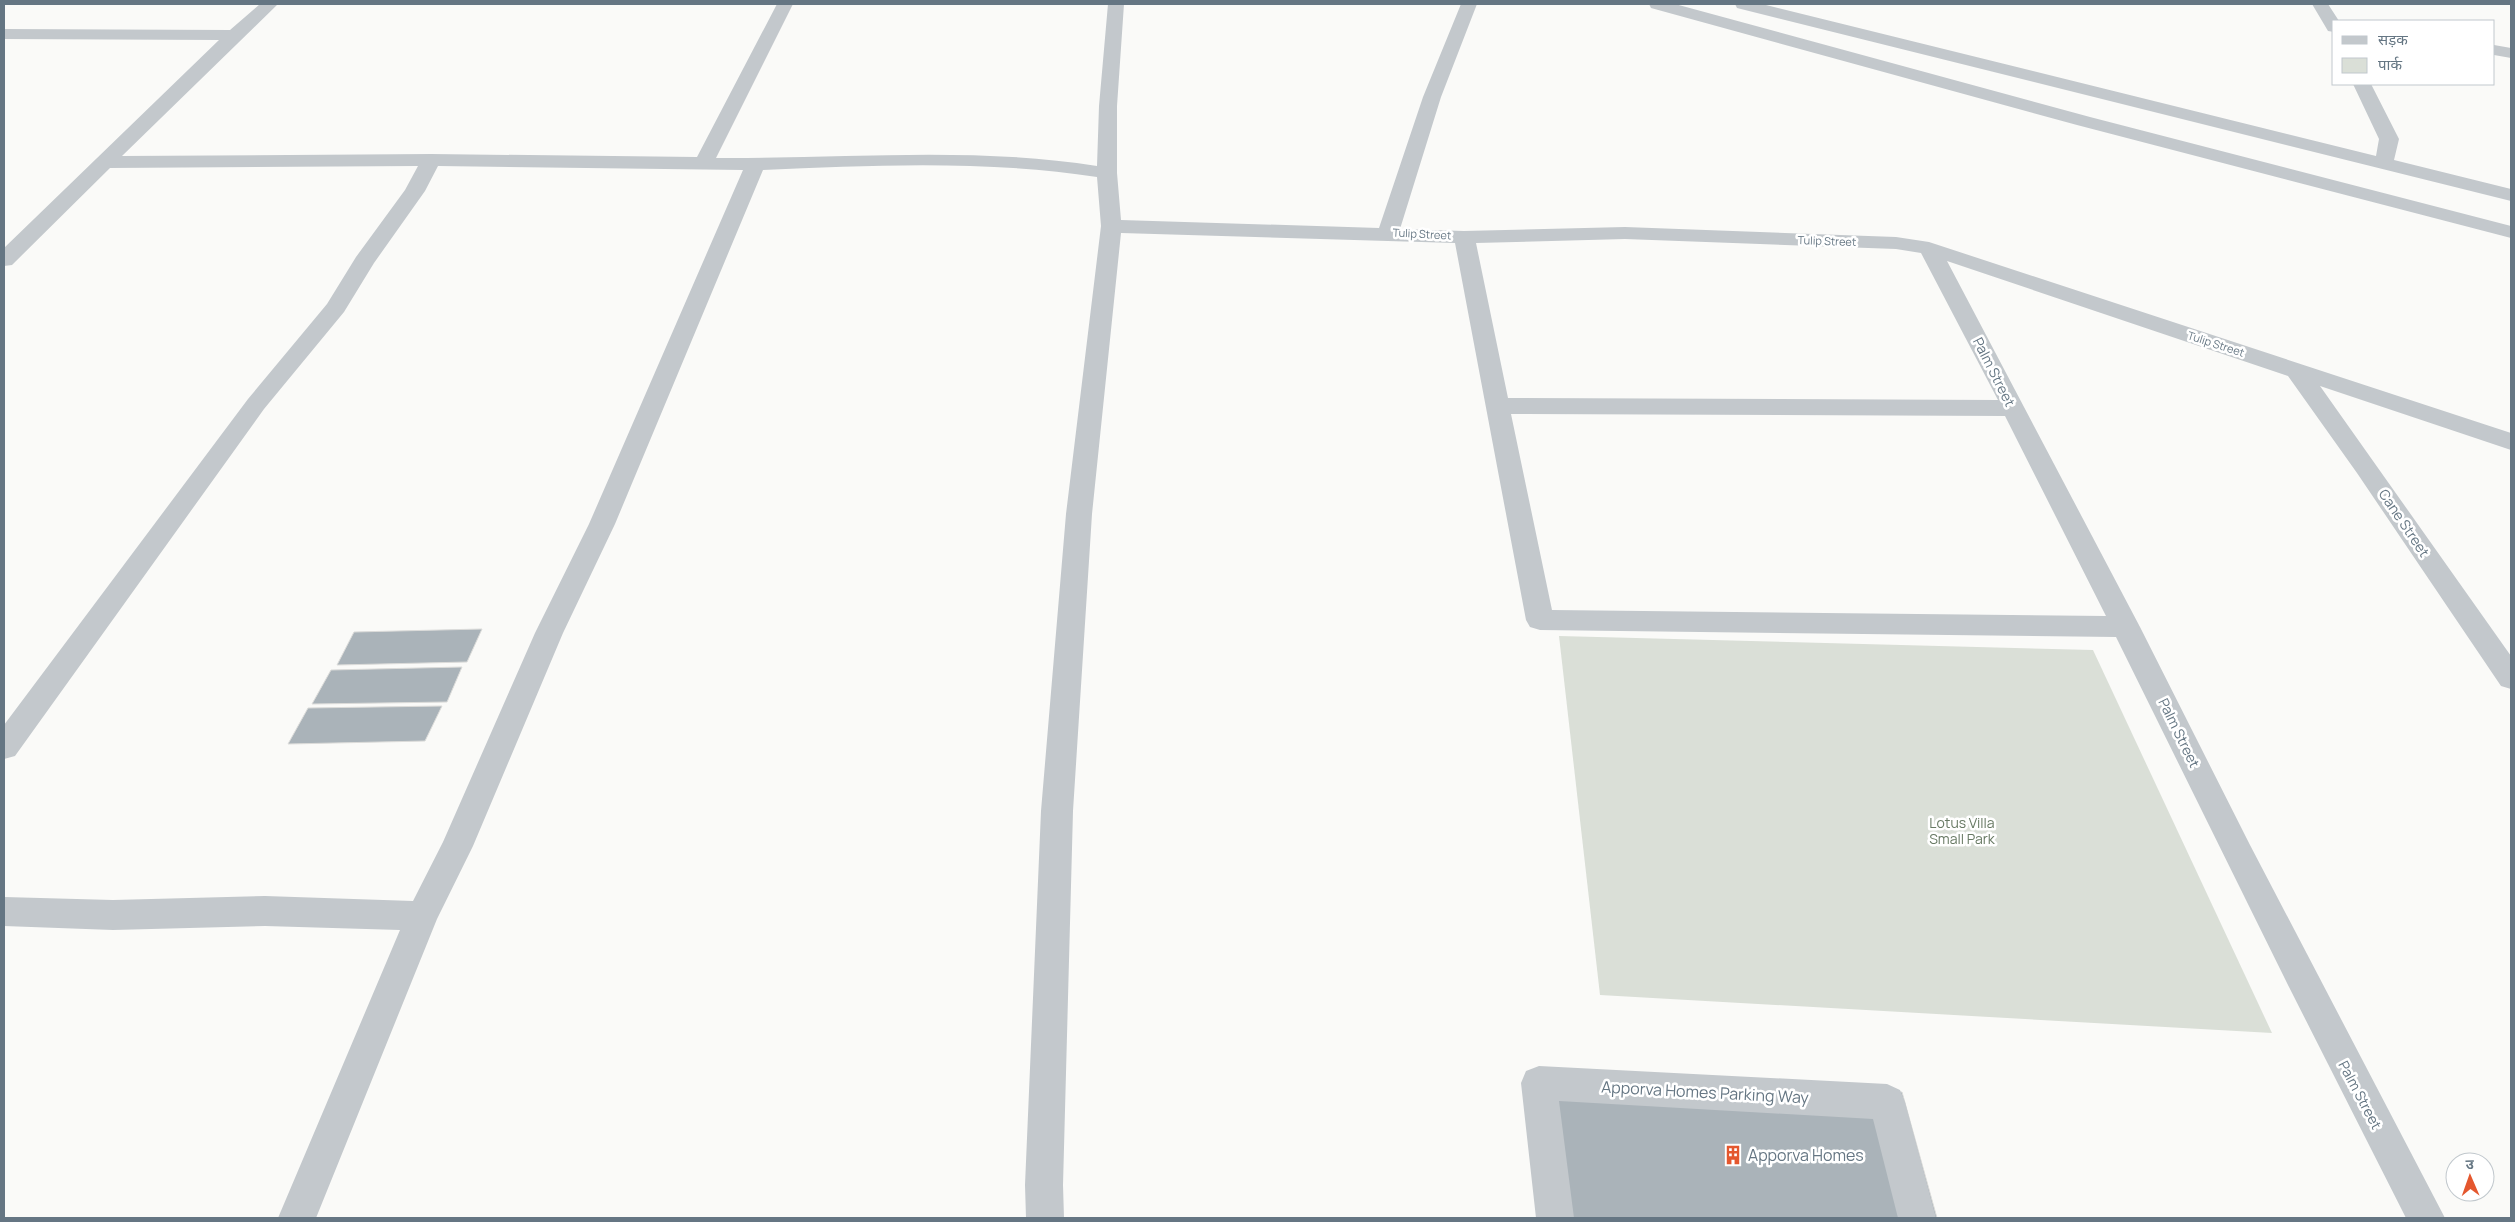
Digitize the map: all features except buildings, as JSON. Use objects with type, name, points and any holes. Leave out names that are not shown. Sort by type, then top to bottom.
[{"type":"street","points":[[4,260],[270,4]]},
{"type":"street","points":[[704,162],[785,4]]},
{"type":"street","points":[[1045,1218],[1044,1175],[1057,811],[1080,514],[1111,226],[1107,173],[1108,106],[1116,4]]},
{"type":"street","points":[[1388,233],[1432,97],[1469,4]]},
{"type":"street","points":[[1658,4],[1873,64],[2364,195],[2511,232]]},
{"type":"street","points":[[1743,4],[2511,195]]},
{"type":"street","points":[[2320,4],[2332,24]]},
{"type":"street","points":[[4,34],[236,35]]},
{"type":"street","points":[[2495,50],[2511,53]]},
{"type":"street","points":[[2362,85],[2389,139],[2384,163]]},
{"type":"street","points":[[105,162],[431,160],[755,164],[822,160],[955,161],[1049,164],[1107,173]]},
{"type":"street","points":[[4,747],[256,404],[336,307],[364,262],[415,191],[431,160]]},
{"type":"street","points":[[297,1218],[422,916],[457,846],[549,633],[602,524],[755,164]]},
{"type":"street","name":"Tulip Street","points":[[1111,226],[1464,236],[1625,233],[1896,243],[1929,248],[2122,315],[2295,369],[2511,442]]},
{"type":"street","points":[[1464,236],[1540,620],[2126,627]]},
{"type":"street","name":"Palm Street","points":[[1929,248],[2126,627],[2353,1082],[2426,1218]]},
{"type":"street","name":"Cane Street","points":[[2295,369],[2366,467],[2511,678]]},
{"type":"street","points":[[1498,406],[2012,408]]},
{"type":"street","points":[[4,911],[113,915],[265,911],[422,916]]},
{"type":"street","name":"Apporva Homes Parking Way","points":[[1554,1218],[1540,1083],[1887,1102],[1917,1218]]},
{"type":"green space","name":"Lotus Villa Small Park","points":[[1559,636],[2093,650],[2272,1033],[1600,995]]},
{"type":"place","name":"Apporva Homes","points":[[1733,1155]]}]
